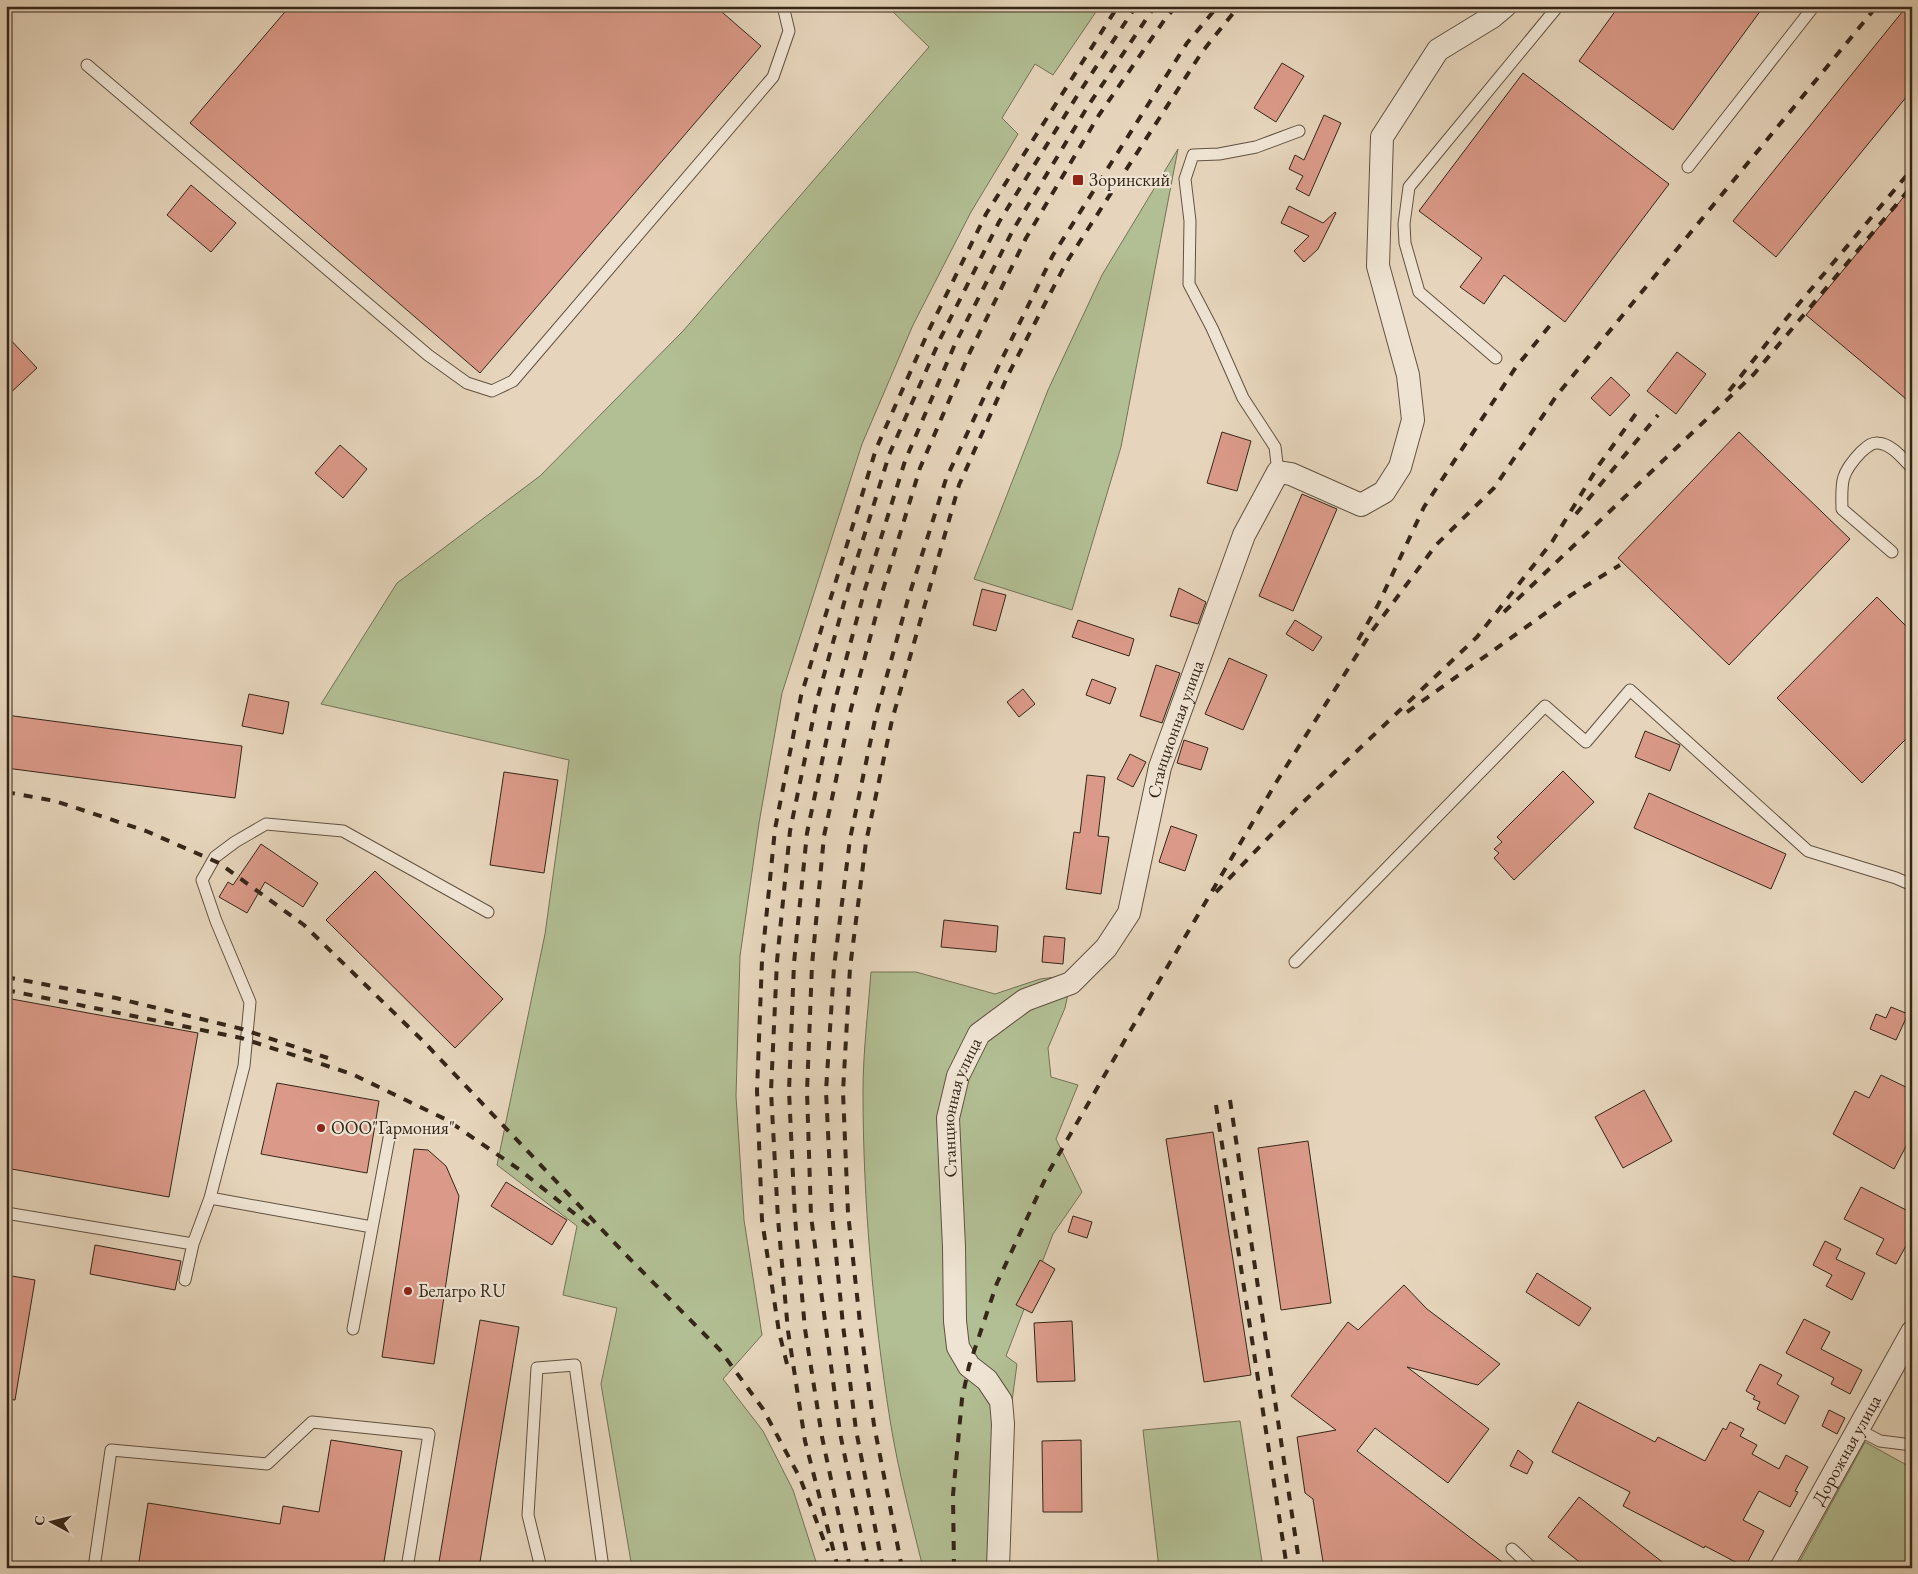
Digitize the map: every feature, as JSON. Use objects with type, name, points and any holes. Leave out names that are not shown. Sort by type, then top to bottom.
[{"type":"street","points":[[1278,472],[1291,474],[1361,505],[1384,492],[1400,467],[1413,420],[1408,376],[1378,266],[1382,137],[1438,50],[1492,17],[1506,6]]},
{"type":"street","name":"Станционная улица","points":[[998,1568],[1004,1424],[1001,1401],[987,1380],[969,1366],[958,1347],[955,1321],[954,1247],[948,1118],[958,1076],[979,1034],[1026,1000],[1071,984],[1106,948],[1128,913],[1160,767],[1244,535],[1278,472]]},
{"type":"street","name":"Дорожная улица","points":[[1781,1568],[1912,1332]]},
{"type":"lane","points":[[87,65],[428,355],[467,383],[492,390],[513,381],[772,77],[789,31],[783,6]]},
{"type":"lane","points":[[1496,358],[1419,292],[1406,243],[1404,224],[1409,186],[1558,6]]},
{"type":"lane","points":[[1688,167],[1814,6]]},
{"type":"lane","points":[[1278,472],[1276,448],[1243,398],[1212,328],[1188,284],[1190,221],[1185,179],[1193,155],[1219,154],[1256,147],[1299,131]]},
{"type":"lane","points":[[1892,552],[1842,509],[1842,487],[1845,472],[1868,445],[1878,443],[1892,448],[1912,468]]},
{"type":"lane","points":[[1295,962],[1545,706],[1586,742],[1630,690],[1808,851],[1896,878],[1912,885]]},
{"type":"lane","points":[[185,1280],[193,1244],[210,1198],[244,1066],[250,1002],[216,921],[202,880],[215,857],[235,842],[266,824],[343,831],[488,912]]},
{"type":"lane","points":[[353,1329],[390,1133]]},
{"type":"lane","points":[[210,1198],[372,1226]]},
{"type":"lane","points":[[6,1213],[193,1244]]},
{"type":"lane","points":[[541,1568],[528,1515],[537,1368],[575,1365],[603,1568]]},
{"type":"lane","points":[[94,1568],[111,1450],[267,1464],[312,1422],[429,1434],[407,1568]]},
{"type":"lane","points":[[1857,1428],[1880,1441],[1912,1445]]},
{"type":"lane","points":[[1512,1549],[1532,1568]]},
{"type":"green space","points":[[887,6],[1100,6],[1053,75],[1035,64],[1002,118],[1018,134],[971,212],[913,325],[862,444],[782,693],[759,823],[740,956],[736,1096],[744,1220],[762,1335],[723,1379],[763,1431],[793,1490],[818,1568],[632,1568],[601,1384],[617,1308],[563,1295],[577,1226],[497,1165],[545,934],[569,760],[321,704],[397,583],[540,476],[683,331],[929,47]]},
{"type":"green space","points":[[1178,149],[1121,447],[1072,610],[974,579],[1048,390],[1102,275]]},
{"type":"green space","points":[[871,972],[916,972],[995,994],[1040,979],[1072,975],[1065,1008],[1048,1048],[1051,1077],[1078,1085],[1056,1139],[1082,1192],[1053,1234],[1006,1356],[1017,1364],[1010,1416],[1006,1568],[923,1568],[901,1476],[893,1439],[879,1339],[867,1215],[863,1133],[863,1077]]},
{"type":"green space","points":[[1240,1421],[1263,1568],[1159,1568],[1143,1430]]},
{"type":"green space","points":[[1865,1442],[1912,1468],[1912,1568],[1796,1568]]},
{"type":"building","points":[[290,6],[715,6],[761,46],[480,373],[190,123]]},
{"type":"building","points":[[1619,6],[1764,6],[1673,130],[1579,61]]},
{"type":"building","points":[[1907,6],[1912,6],[1912,90],[1776,257],[1733,221]]},
{"type":"building","points":[[1282,63],[1304,76],[1276,122],[1254,108]]},
{"type":"building","points":[[1523,73],[1669,184],[1565,322],[1504,275],[1484,304],[1460,287],[1482,258],[1419,211]]},
{"type":"building","points":[[1324,115],[1341,123],[1309,196],[1296,189],[1303,176],[1289,169],[1295,155],[1304,160]]},
{"type":"building","points":[[191,185],[236,223],[211,252],[167,215]]},
{"type":"building","points":[[1912,187],[1912,404],[1806,315]]},
{"type":"building","points":[[1289,206],[1323,223],[1336,213],[1318,249],[1304,262],[1294,251],[1309,236],[1281,223]]},
{"type":"building","points":[[6,335],[37,368],[6,397]]},
{"type":"building","points":[[1677,352],[1706,374],[1676,414],[1647,391]]},
{"type":"building","points":[[1611,377],[1630,395],[1610,416],[1591,398]]},
{"type":"building","points":[[1222,432],[1251,441],[1237,491],[1207,483]]},
{"type":"building","points":[[1739,432],[1850,539],[1729,665],[1618,558]]},
{"type":"building","points":[[340,445],[367,469],[343,498],[315,473]]},
{"type":"building","points":[[1302,494],[1337,509],[1293,611],[1259,596]]},
{"type":"building","points":[[1179,588],[1206,602],[1198,624],[1170,616]]},
{"type":"building","points":[[982,589],[1006,595],[996,631],[973,625]]},
{"type":"building","points":[[1877,597],[1912,632],[1912,733],[1862,783],[1777,698]]},
{"type":"building","points":[[1078,620],[1134,639],[1129,656],[1072,637]]},
{"type":"building","points":[[1295,620],[1322,637],[1313,651],[1286,634]]},
{"type":"building","points":[[1229,658],[1267,675],[1243,730],[1205,714]]},
{"type":"building","points":[[1156,665],[1180,673],[1162,723],[1140,716]]},
{"type":"building","points":[[1092,679],[1116,688],[1110,704],[1086,695]]},
{"type":"building","points":[[1023,689],[1035,704],[1019,717],[1007,702]]},
{"type":"building","points":[[249,694],[289,702],[283,734],[242,726]]},
{"type":"building","points":[[6,715],[242,746],[235,798],[6,768]]},
{"type":"building","points":[[1645,731],[1680,745],[1670,771],[1635,757]]},
{"type":"building","points":[[1184,740],[1208,748],[1201,770],[1177,763]]},
{"type":"building","points":[[1130,754],[1146,762],[1133,787],[1117,779]]},
{"type":"building","points":[[1563,771],[1594,802],[1514,880],[1494,858],[1499,853],[1494,849],[1502,842],[1497,837]]},
{"type":"building","points":[[504,772],[558,780],[544,873],[490,865]]},
{"type":"building","points":[[1087,775],[1105,777],[1098,836],[1109,837],[1101,894],[1066,889],[1074,832],[1080,833]]},
{"type":"building","points":[[1649,793],[1786,854],[1771,889],[1634,828]]},
{"type":"building","points":[[1171,826],[1197,835],[1185,871],[1159,862]]},
{"type":"building","points":[[261,844],[318,883],[303,907],[265,882],[247,913],[219,897],[228,882],[233,885]]},
{"type":"building","points":[[375,871],[503,999],[455,1048],[326,920]]},
{"type":"building","points":[[944,920],[998,926],[996,952],[941,947]]},
{"type":"building","points":[[1044,936],[1065,938],[1063,964],[1042,962]]},
{"type":"building","points":[[6,998],[198,1033],[169,1197],[6,1168]]},
{"type":"building","points":[[1891,1007],[1908,1014],[1896,1040],[1870,1029],[1876,1014],[1886,1018]]},
{"type":"building","points":[[1881,1075],[1912,1090],[1912,1135],[1894,1169],[1833,1134],[1855,1091],[1869,1098]]},
{"type":"building","name":"ООО\"Гармония\"","points":[[277,1083],[379,1101],[367,1173],[261,1154]]},
{"type":"building","points":[[1644,1090],[1672,1141],[1623,1168],[1595,1117]]},
{"type":"building","points":[[1213,1132],[1251,1375],[1204,1382],[1166,1139]]},
{"type":"building","points":[[1308,1141],[1331,1303],[1281,1310],[1258,1148]]},
{"type":"building","points":[[414,1149],[428,1150],[446,1166],[459,1196],[434,1364],[382,1357]]},
{"type":"building","points":[[506,1182],[567,1220],[552,1245],[491,1206]]},
{"type":"building","points":[[1861,1187],[1912,1213],[1912,1247],[1907,1244],[1896,1264],[1876,1254],[1884,1239],[1844,1219]]},
{"type":"building","points":[[1073,1216],[1092,1222],[1087,1238],[1068,1232]]},
{"type":"building","points":[[1825,1241],[1841,1249],[1836,1259],[1865,1273],[1852,1300],[1826,1286],[1832,1275],[1813,1265]]},
{"type":"building","points":[[95,1245],[181,1261],[175,1290],[90,1274]]},
{"type":"building","points":[[1040,1260],[1055,1269],[1032,1313],[1016,1305]]},
{"type":"building","points":[[1537,1273],[1591,1308],[1579,1326],[1526,1292]]},
{"type":"building","points":[[6,1275],[35,1280],[15,1400],[6,1399]]},
{"type":"building","points":[[1404,1285],[1427,1309],[1500,1364],[1478,1385],[1407,1367],[1489,1429],[1448,1483],[1375,1428],[1357,1451],[1510,1568],[1324,1568],[1313,1499],[1305,1493],[1297,1437],[1336,1430],[1291,1396],[1348,1322],[1358,1330]]},
{"type":"building","points":[[1804,1319],[1830,1332],[1821,1349],[1862,1370],[1850,1394],[1831,1384],[1834,1378],[1786,1353]]},
{"type":"building","points":[[480,1320],[519,1327],[479,1568],[438,1568]]},
{"type":"building","points":[[1072,1321],[1075,1381],[1037,1382],[1034,1323]]},
{"type":"building","points":[[1760,1364],[1782,1375],[1777,1384],[1799,1396],[1785,1424],[1757,1409],[1760,1402],[1753,1399],[1755,1396],[1746,1391]]},
{"type":"building","points":[[1578,1402],[1655,1442],[1658,1437],[1705,1461],[1723,1428],[1726,1430],[1730,1422],[1744,1429],[1740,1436],[1757,1445],[1752,1454],[1779,1469],[1786,1455],[1808,1467],[1795,1491],[1798,1492],[1790,1507],[1759,1491],[1743,1520],[1764,1531],[1745,1567],[1623,1506],[1630,1492],[1552,1452]]},
{"type":"building","points":[[1829,1410],[1845,1418],[1837,1434],[1822,1426]]},
{"type":"building","points":[[331,1440],[402,1451],[383,1568],[138,1568],[148,1503],[280,1524],[283,1506],[319,1512]]},
{"type":"building","points":[[1081,1440],[1082,1512],[1043,1512],[1042,1441]]},
{"type":"building","points":[[1518,1450],[1533,1462],[1527,1474],[1510,1466]]},
{"type":"building","points":[[1579,1497],[1670,1568],[1587,1568],[1548,1537]]},
{"type":"railway","points":[[787,1364],[779,1332],[762,1220],[757,1091],[762,960],[775,829],[801,696],[876,449],[929,330],[986,214],[1118,6]]},
{"type":"railway","points":[[838,1568],[805,1441],[788,1331],[778,1219],[771,1091],[777,961],[790,831],[817,700],[849,585],[889,455],[941,337],[999,222],[1077,96],[1136,6]]},
{"type":"railway","points":[[850,1568],[822,1437],[805,1329],[795,1218],[789,1091],[794,963],[807,833],[834,704],[865,589],[905,461],[955,344],[1013,230],[1088,106],[1155,6]]},
{"type":"railway","points":[[868,1568],[840,1433],[811,1216],[807,1091],[812,965],[824,836],[851,709],[882,593],[920,468],[970,352],[1026,238],[1099,115],[1176,6]]},
{"type":"railway","points":[[883,1568],[856,1430],[843,1325],[832,1214],[826,1091],[834,967],[850,839],[876,715],[908,599],[946,479],[998,367],[1053,255],[1187,43],[1218,6]]},
{"type":"railway","points":[[902,1568],[874,1425],[860,1323],[848,1213],[843,1092],[850,968],[866,842],[892,720],[959,485],[1009,373],[1066,263],[1202,52],[1239,6]]},
{"type":"railway","points":[[954,1568],[953,1495],[962,1399],[969,1366],[997,1283],[1048,1173],[1277,781],[1372,631],[1436,545],[1494,488],[1557,395],[1877,6]]},
{"type":"railway","points":[[1729,391],[1786,319],[1912,169]]},
{"type":"railway","points":[[1504,612],[1754,374],[1912,186]]},
{"type":"railway","points":[[1358,640],[1378,605],[1424,507],[1516,367],[1552,323]]},
{"type":"railway","points":[[1216,892],[1299,806],[1477,637],[1552,542],[1599,465],[1640,408]]},
{"type":"railway","points":[[1576,514],[1658,415]]},
{"type":"railway","points":[[1407,712],[1571,595],[1620,565]]},
{"type":"railway","points":[[6,792],[55,801],[146,831],[219,863],[304,925],[424,1042],[628,1257],[720,1350],[763,1409],[800,1478],[828,1551]]},
{"type":"railway","points":[[6,977],[116,998],[242,1029],[328,1058]]},
{"type":"railway","points":[[6,990],[241,1038],[352,1074],[447,1120],[520,1170],[595,1230]]},
{"type":"railway","points":[[1230,1100],[1300,1568]]},
{"type":"railway","points":[[1216,1105],[1287,1568]]},
{"type":"place","name":"Зоринский","points":[[1078,180]]},
{"type":"place","name":"ООО\"Гармония\"","points":[[321,1128]]},
{"type":"place","name":"Белагро RU","points":[[408,1291]]}]
